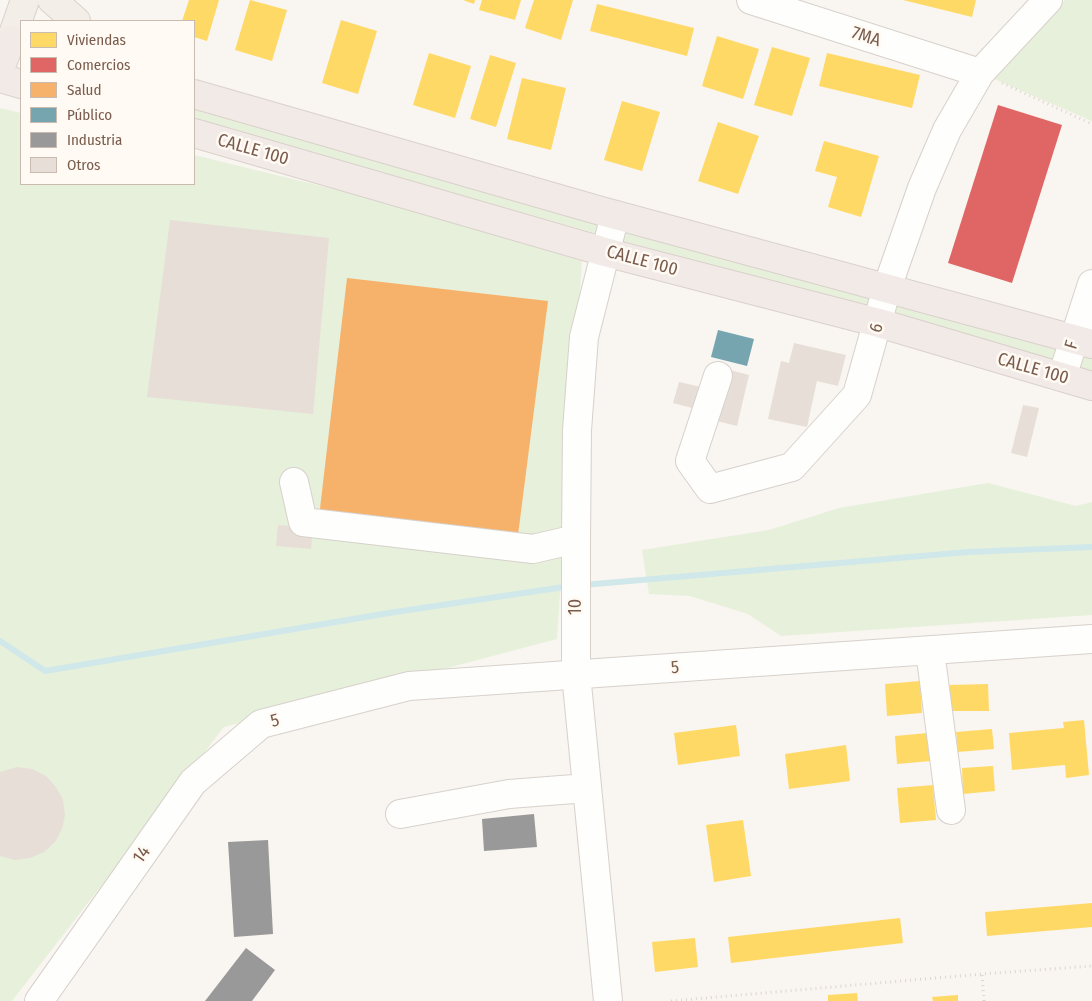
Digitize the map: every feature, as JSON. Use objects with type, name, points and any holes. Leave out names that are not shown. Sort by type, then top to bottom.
[{"type":"highway","points":[[0,68],[11,40]]},
{"type":"highway","points":[[0,78],[20,84]]},
{"type":"highway","name":"CALLE 100","points":[[195,94],[615,215],[1083,342]]},
{"type":"highway","name":"CALLE 100","points":[[195,133],[605,252],[879,324],[1092,386]]},
{"type":"main road","points":[[9,0],[8,33],[11,40]]},
{"type":"main road","points":[[11,40],[14,0]]},
{"type":"main road","points":[[11,40],[26,0]]},
{"type":"main road","points":[[52,0],[75,20]]},
{"type":"street","name":"7MA","points":[[753,0],[980,73]]},
{"type":"street","name":"6","points":[[718,376],[690,461],[710,489],[792,467],[857,395],[879,324],[887,288],[922,188],[947,130],[980,73],[1048,0]]},
{"type":"street","name":"10","points":[[608,1001],[576,674],[576,540],[577,430],[584,336],[615,215]]},
{"type":"street","name":"F","points":[[1062,378],[1083,342],[1092,284]]},
{"type":"street","points":[[294,482],[303,522],[533,549],[576,540]]},
{"type":"street","name":"5","points":[[261,724],[409,686],[1092,639]]},
{"type":"street","points":[[930,651],[951,810]]},
{"type":"street","name":"14","points":[[39,1001],[193,782],[261,724]]},
{"type":"street","points":[[400,814],[509,794],[587,788]]},
{"type":"path","points":[[980,73],[1092,124]]},
{"type":"path","points":[[671,1001],[1092,966]]},
{"type":"path","points":[[982,974],[984,1001]]},
{"type":"green space","points":[[1065,0],[1092,0],[1092,121],[992,78]]},
{"type":"green space","points":[[0,108],[20,113],[20,185],[195,185],[195,155],[354,194],[582,261],[557,639],[224,727],[12,1001],[0,1001]]},
{"type":"green space","points":[[195,109],[604,224],[602,235],[195,120]]},
{"type":"green space","points":[[620,229],[877,297],[873,310],[616,239]]},
{"type":"green space","points":[[892,302],[1062,349],[1058,364],[889,314]]},
{"type":"green space","points":[[1079,353],[1092,357],[1092,374],[1073,368]]},
{"type":"green space","points":[[988,483],[1076,506],[1092,502],[1092,615],[781,636],[748,614],[690,596],[649,594],[642,550],[769,530],[839,508]]},
{"type":"building: Viviendas","points":[[189,0],[219,0],[207,41],[195,37],[195,20],[182,20]]},
{"type":"building: Viviendas","points":[[250,0],[287,10],[272,61],[235,50]]},
{"type":"building: Viviendas","points":[[463,0],[475,0],[474,4]]},
{"type":"building: Viviendas","points":[[482,0],[521,0],[515,20],[479,10]]},
{"type":"building: Viviendas","points":[[534,0],[573,0],[561,40],[525,28]]},
{"type":"building: Viviendas","points":[[903,0],[976,0],[972,17]]},
{"type":"building: Viviendas","points":[[597,4],[694,28],[687,56],[590,31]]},
{"type":"building: Viviendas","points":[[341,20],[377,31],[358,94],[322,83]]},
{"type":"building: Viviendas","points":[[717,36],[759,49],[743,99],[702,86]]},
{"type":"building: Viviendas","points":[[772,47],[810,58],[792,116],[754,105]]},
{"type":"building: Viviendas","points":[[429,53],[471,66],[455,118],[413,105]]},
{"type":"building: Viviendas","points":[[827,53],[920,75],[912,108],[819,86]]},
{"type":"building: Viviendas","points":[[490,55],[516,63],[496,127],[470,119]]},
{"type":"building: Viviendas","points":[[522,78],[566,88],[551,150],[507,139]]},
{"type":"building: Viviendas","points":[[622,101],[660,112],[642,171],[604,160]]},
{"type":"building: Viviendas","points":[[718,122],[759,136],[738,194],[698,181]]},
{"type":"building: Viviendas","points":[[824,141],[879,156],[861,217],[828,207],[837,177],[815,171]]},
{"type":"building: Viviendas","points":[[920,681],[922,713],[887,716],[885,684]]},
{"type":"building: Viviendas","points":[[988,684],[989,711],[950,711],[950,685]]},
{"type":"building: Viviendas","points":[[1084,720],[1089,775],[1066,778],[1065,765],[1012,770],[1009,733],[1064,728],[1063,722]]},
{"type":"building: Viviendas","points":[[736,725],[740,756],[678,765],[674,733]]},
{"type":"building: Viviendas","points":[[992,729],[994,749],[958,752],[956,732]]},
{"type":"building: Viviendas","points":[[928,733],[931,761],[897,764],[895,736]]},
{"type":"building: Viviendas","points":[[846,745],[850,781],[789,789],[785,754]]},
{"type":"building: Viviendas","points":[[993,766],[995,791],[963,794],[962,768]]},
{"type":"building: Viviendas","points":[[933,785],[936,820],[900,823],[897,788]]},
{"type":"building: Viviendas","points":[[743,820],[751,876],[714,882],[706,825]]},
{"type":"building: Viviendas","points":[[1092,903],[1092,927],[987,936],[985,912]]},
{"type":"building: Viviendas","points":[[900,918],[903,943],[731,963],[728,937]]},
{"type":"building: Viviendas","points":[[695,938],[698,967],[655,972],[652,942]]},
{"type":"building: Viviendas","points":[[857,993],[858,1001],[828,1001],[828,995]]},
{"type":"building: Viviendas","points":[[958,995],[958,1001],[933,1001],[932,997]]},
{"type":"building: Comercios","points":[[998,105],[1062,125],[1012,283],[948,263]]},
{"type":"building: Salud","points":[[347,278],[548,301],[518,535],[319,517]]},
{"type":"building: Público","points":[[718,330],[754,339],[747,366],[711,357]]},
{"type":"building: Industria","points":[[534,814],[537,847],[484,851],[482,819]]},
{"type":"building: Industria","points":[[268,840],[273,934],[234,937],[228,842]]},
{"type":"building: Industria","points":[[246,948],[275,970],[252,1001],[205,1001]]},
{"type":"building: Otros","points":[[170,220],[329,238],[313,414],[147,397]]},
{"type":"building: Otros","points":[[794,343],[846,355],[838,386],[817,381],[807,427],[768,419],[781,361],[789,363]]},
{"type":"building: Otros","points":[[726,369],[749,375],[737,426],[713,420]]},
{"type":"building: Otros","points":[[679,382],[701,387],[696,409],[673,403]]},
{"type":"building: Otros","points":[[1023,405],[1039,408],[1027,457],[1011,453]]},
{"type":"building: Otros","points":[[278,525],[313,528],[311,549],[276,546]]},
{"type":"building: Otros","points":[[17,767],[32,769],[46,776],[56,787],[63,800],[65,815],[62,829],[55,842],[44,852],[30,858],[15,860],[0,856],[0,772]]},
{"type":"waterway","points":[[583,585],[968,552],[1092,547]]},
{"type":"waterway","points":[[0,641],[45,671],[395,612],[571,586]]}]
